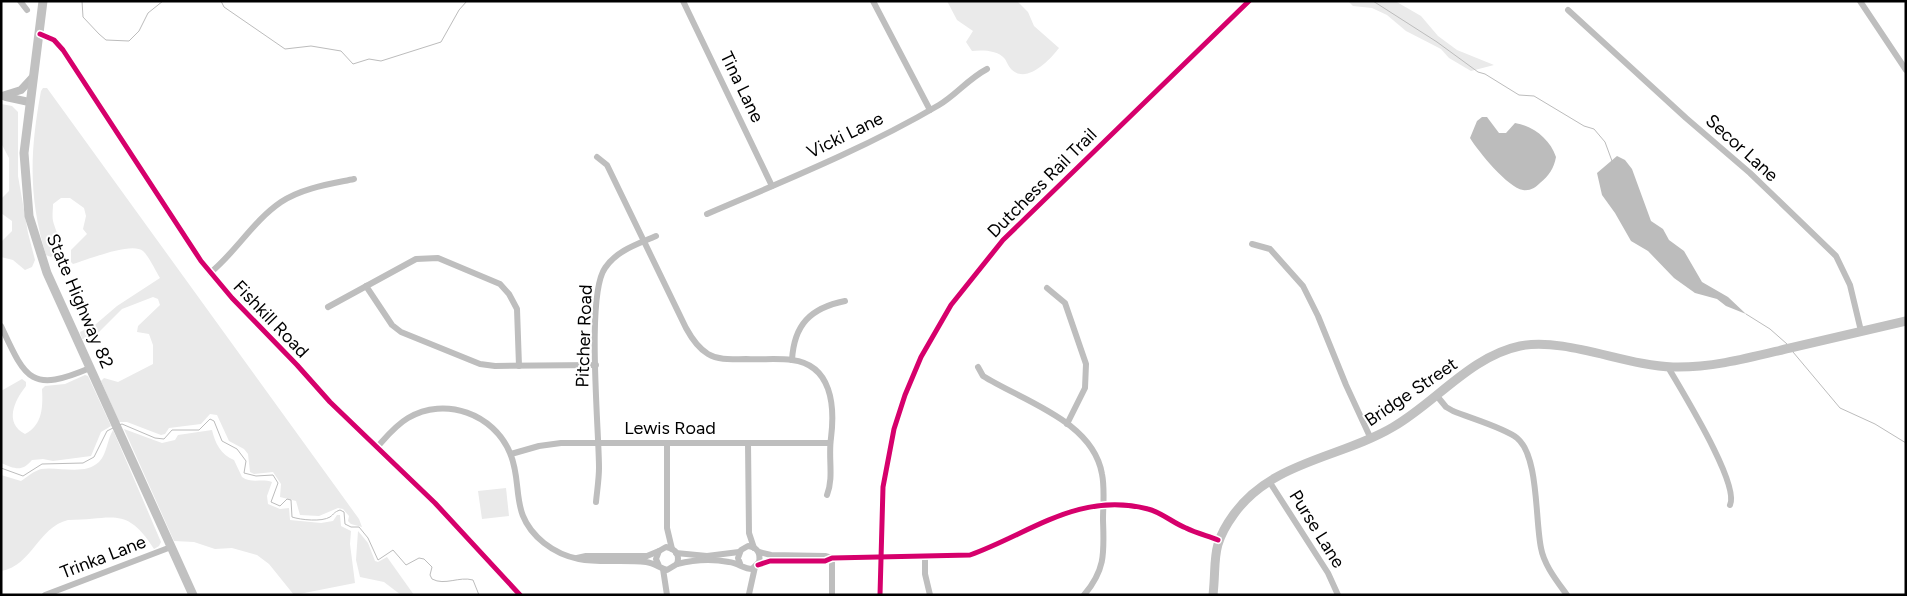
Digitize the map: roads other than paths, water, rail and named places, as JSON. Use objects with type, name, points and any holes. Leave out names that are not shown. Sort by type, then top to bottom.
[{"type":"main road","name":"State Highway 82","points":[[43,1],[40,34],[29,102],[24,167],[29,216],[44,265],[194,595]]},
{"type":"main road","name":"Bridge Street","points":[[1213,595],[1214,559],[1218,540],[1234,514],[1247,498],[1269,480],[1288,470],[1371,439],[1396,426],[1485,360],[1505,351],[1523,346],[1566,348],[1647,365],[1672,367],[1722,364],[1906,321]]},
{"type":"street","points":[[20,1],[27,10]]},
{"type":"street","name":"Tina Lane","points":[[683,1],[772,186]]},
{"type":"street","points":[[873,1],[930,110]]},
{"type":"street","points":[[1860,1],[1906,70]]},
{"type":"street","name":"Secor Lane","points":[[1568,10],[1686,118],[1750,173],[1836,256],[1850,285],[1861,331]]},
{"type":"street","name":"Fishkill Road","points":[[40,34],[54,40],[62,50],[210,272],[232,298],[256,321],[330,402],[378,446],[520,595]]},
{"type":"street","name":"Vicki Lane","points":[[707,214],[772,186],[930,110],[948,99],[972,77],[987,69]]},
{"type":"street","points":[[1,96],[21,90],[33,77]]},
{"type":"street","points":[[1,96],[29,102]]},
{"type":"street","points":[[596,157],[608,165],[691,338],[702,350],[714,357],[725,359],[792,360],[813,368],[829,387],[833,408],[830,442],[831,484],[827,495]]},
{"type":"street","points":[[210,272],[225,260],[252,228],[281,202],[312,189],[354,179]]},
{"type":"street","name":"Pitcher Road","points":[[596,502],[599,468],[596,365],[597,300],[601,275],[611,260],[622,251],[656,236]]},
{"type":"street","points":[[1252,244],[1270,249],[1306,291],[1371,439]]},
{"type":"street","points":[[328,307],[416,258],[438,258],[500,284],[509,294],[517,309],[519,366]]},
{"type":"street","points":[[366,286],[392,325],[401,332],[480,364],[519,366],[596,365]]},
{"type":"street","points":[[1047,288],[1065,303],[1086,364],[1085,388],[1067,424]]},
{"type":"street","points":[[792,360],[793,342],[803,322],[816,312],[845,301]]},
{"type":"street","points":[[1,326],[21,366],[27,374],[38,380],[57,380],[90,368]]},
{"type":"street","points":[[978,367],[983,376],[1081,432],[1098,458],[1104,488],[1104,560],[1094,584],[1084,595]]},
{"type":"street","points":[[1672,367],[1721,464],[1732,495],[1730,505]]},
{"type":"street","points":[[1437,396],[1446,407],[1513,435],[1524,445],[1530,467],[1541,550],[1550,570],[1566,595]]},
{"type":"street","points":[[378,446],[395,428],[409,417],[436,409],[451,408],[466,411],[490,425],[501,436],[511,454],[518,502],[528,524],[543,542],[556,551],[585,562],[648,562],[661,568],[690,561],[723,561],[743,567],[757,566],[770,561],[825,561],[832,558]]},
{"type":"street","name":"Lewis Road","points":[[511,454],[540,446],[597,442],[830,442]]},
{"type":"street","points":[[666,443],[667,528],[674,551],[675,566],[667,593]]},
{"type":"street","points":[[748,443],[749,533],[760,558],[749,594]]},
{"type":"street","name":"Purse Lane","points":[[1269,480],[1328,573],[1338,595]]},
{"type":"street","points":[[577,558],[647,556],[660,550],[707,556],[741,550],[756,550],[771,555],[825,556],[832,558],[970,555],[1054,516],[1081,508],[1103,505],[1132,506],[1151,510],[1187,529],[1218,540]]},
{"type":"street","points":[[667,528],[656,559],[661,568],[667,593]]},
{"type":"street","points":[[749,533],[738,558],[743,567],[749,594]]},
{"type":"street","name":"Trinka Lane","points":[[45,595],[172,547]]},
{"type":"street","points":[[925,557],[925,574],[930,595]]},
{"type":"street","points":[[832,558],[832,595]]},
{"type":"waterway","points":[[82,1],[83,17],[106,40],[129,41],[139,31],[148,13],[163,1]]},
{"type":"waterway","points":[[221,1],[224,7],[285,49],[311,46],[341,51],[353,64],[369,59],[381,61],[441,42],[459,10],[467,1]]},
{"type":"waterway","points":[[1373,1],[1437,42],[1478,72],[1485,74],[1519,95],[1534,96],[1584,126],[1594,129],[1605,142],[1612,161]]},
{"type":"waterway","points":[[1746,314],[1770,329],[1787,344]]},
{"type":"waterway","points":[[1793,352],[1840,408],[1875,424],[1906,443]]},
{"type":"waterway","points":[[119,425],[122,424],[155,438],[164,439],[172,430],[199,430],[210,419],[214,421],[222,441],[237,449],[246,461],[244,473],[256,476],[273,475],[278,483],[271,502],[280,506],[287,499],[291,500],[292,517],[306,520],[322,520],[340,510],[344,512],[345,524],[351,527],[359,527],[368,538],[378,560],[393,550],[406,565],[419,558],[424,559],[432,567],[430,575],[432,579],[442,582],[463,579],[473,580],[479,595]]},
{"type":"waterway","points":[[1,468],[23,476],[42,464],[83,463],[94,457],[107,431],[113,428]]}]
